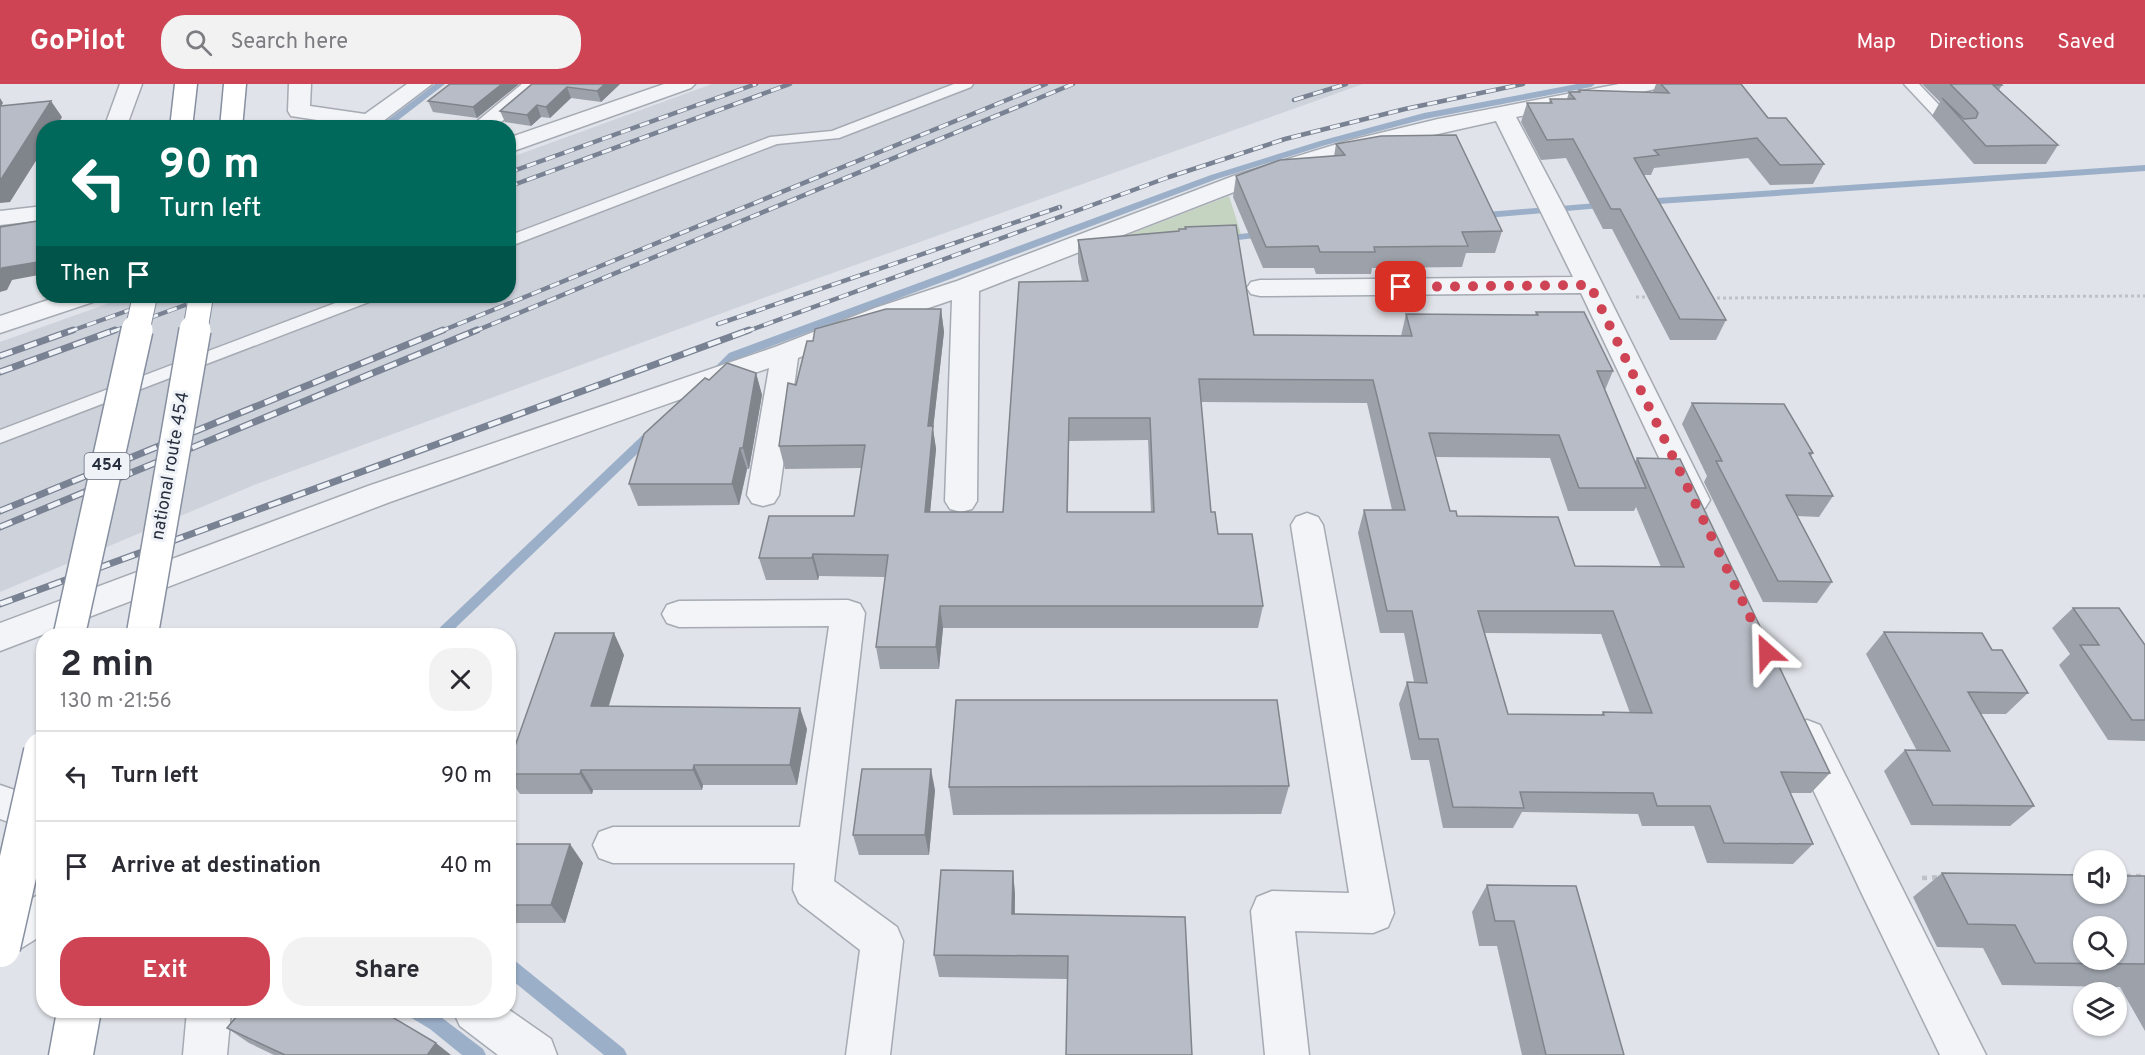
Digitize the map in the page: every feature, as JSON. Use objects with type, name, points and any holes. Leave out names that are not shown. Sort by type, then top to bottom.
[{"type":"highway","points":[[182,120],[186,84]]},
{"type":"highway","points":[[232,120],[235,84]]},
{"type":"highway","name":"454","points":[[71,628],[143,303]]},
{"type":"highway","name":"national route 454","points":[[143,628],[200,303]]},
{"type":"highway","points":[[0,947],[36,787]]},
{"type":"highway","points":[[71,1055],[78,1018]]},
{"type":"street","points":[[118,120],[132,84]]},
{"type":"street","points":[[300,84],[299,111],[343,120]]},
{"type":"street","points":[[369,120],[421,84]]},
{"type":"street","points":[[490,120],[535,84]]},
{"type":"street","points":[[516,143],[684,84]]},
{"type":"street","points":[[0,637],[380,494],[785,353],[884,314],[966,287],[1244,180],[1355,146],[1502,111],[1651,84]]},
{"type":"street","points":[[1502,111],[1593,291],[1707,528]]},
{"type":"street","points":[[0,218],[36,214]]},
{"type":"street","points":[[960,501],[966,287]]},
{"type":"street","points":[[1260,288],[1593,291]]},
{"type":"street","points":[[0,325],[64,303]]},
{"type":"street","points":[[763,495],[785,353]]},
{"type":"street","points":[[1287,1055],[1272,911],[1373,913],[1307,525]]},
{"type":"street","points":[[679,614],[848,613],[816,845],[813,890],[882,940],[868,1055]]},
{"type":"street","points":[[1794,709],[1875,879],[1964,1055]]},
{"type":"street","points":[[0,802],[36,815]]},
{"type":"street","points":[[613,845],[816,845]]},
{"type":"street","points":[[0,938],[36,916]]},
{"type":"street","points":[[205,1055],[209,1018]]},
{"type":"street","points":[[485,1018],[535,1055]]},
{"type":"lane","points":[[516,239],[775,140],[834,135],[966,84]]},
{"type":"lane","points":[[1911,84],[1958,132]]},
{"type":"lane","points":[[0,437],[350,303]]},
{"type":"path","points":[[1593,291],[1655,297]]},
{"type":"path","points":[[1703,298],[2145,296]]},
{"type":"path","points":[[2127,876],[2145,876]]},
{"type":"path","points":[[1875,879],[1946,877]]},
{"type":"shaded area","points":[[712,84],[1363,84],[799,285],[254,485],[0,592],[0,342],[109,303],[516,303],[516,155]]},
{"type":"green space","points":[[1229,196],[1241,234],[1094,248]]},
{"type":"building","points":[[450,84],[502,84],[473,107],[428,101]]},
{"type":"building","points":[[532,84],[605,84],[597,91],[567,87],[546,107],[537,105],[527,115],[500,111]]},
{"type":"building","points":[[1661,84],[1741,84],[1768,118],[1786,118],[1824,164],[1780,165],[1757,138],[1654,150],[1659,155],[1634,158],[1726,320],[1680,319],[1620,209],[1611,209],[1573,139],[1547,140],[1527,103],[1552,103],[1550,99],[1575,99],[1569,92],[1580,92],[1579,90],[1669,93]]},
{"type":"building","points":[[1950,84],[2001,84],[1993,85],[2058,145],[1986,146],[1942,98],[1964,119],[1976,118],[1978,113],[1976,110]]},
{"type":"building","points":[[51,101],[39,120],[36,120],[36,125],[0,181],[0,106]]},
{"type":"building","points":[[1456,135],[1502,231],[1462,232],[1468,246],[1374,247],[1375,252],[1320,252],[1318,246],[1266,247],[1236,176],[1280,160],[1345,155],[1336,144],[1381,136]]},
{"type":"building","points":[[36,221],[36,262],[2,268],[0,273],[0,227]]},
{"type":"building","points":[[1236,225],[1254,335],[1412,336],[1406,314],[1538,315],[1536,312],[1584,312],[1613,371],[1597,371],[1646,488],[1579,488],[1559,435],[1429,433],[1450,511],[1456,511],[1457,516],[1558,517],[1575,566],[1684,567],[1637,458],[1680,459],[1830,773],[1781,772],[1813,844],[1724,843],[1710,806],[1657,806],[1653,793],[1520,792],[1524,808],[1453,807],[1438,739],[1419,739],[1407,682],[1427,683],[1412,611],[1387,611],[1364,510],[1405,510],[1373,380],[1199,379],[1211,512],[1215,512],[1218,534],[1252,534],[1263,606],[940,606],[936,647],[876,647],[888,555],[813,554],[812,558],[759,558],[769,516],[854,516],[865,445],[779,446],[788,383],[796,385],[807,341],[813,341],[815,329],[886,309],[941,309],[928,426],[933,426],[925,512],[1003,512],[1019,282],[1088,281],[1078,240],[1179,231],[1179,229],[1186,229],[1185,227]],"holes":[[[1069,418],[1150,418],[1154,512],[1067,512]],[[1478,611],[1613,611],[1652,713],[1508,714]]]},
{"type":"building","points":[[727,363],[756,373],[743,448],[740,448],[732,484],[629,484],[644,434],[705,378],[709,380]]},
{"type":"building","points":[[1692,403],[1784,404],[1813,453],[1809,453],[1833,496],[1786,495],[1832,582],[1778,581],[1716,461],[1722,461]]},
{"type":"building","points":[[2073,608],[2119,608],[2145,645],[2145,720],[2132,720],[2080,645],[2099,645]]},
{"type":"building","points":[[1884,632],[1982,633],[1992,650],[2002,650],[2028,693],[1968,692],[2034,806],[1933,805],[1905,750],[1950,751]]},
{"type":"building","points":[[555,633],[614,633],[591,706],[800,708],[790,765],[694,765],[693,770],[581,770],[580,774],[516,774],[516,743]]},
{"type":"building","points":[[956,700],[1277,700],[1289,786],[949,787]]},
{"type":"building","points":[[862,769],[931,769],[925,835],[853,835]]},
{"type":"building","points":[[516,844],[570,844],[551,905],[516,905]]},
{"type":"building","points":[[941,870],[1013,871],[1012,914],[1185,917],[1192,1055],[1066,1055],[1068,956],[934,955]]},
{"type":"building","points":[[1942,873],[2073,875],[2073,904],[2127,904],[2127,876],[2145,876],[2145,964],[2127,964],[2127,916],[2073,916],[2073,963],[2035,963],[2015,925],[1968,924]]},
{"type":"building","points":[[1487,885],[1576,886],[1624,1055],[1546,1055],[1514,921],[1495,921]]},
{"type":"building","points":[[235,1018],[394,1018],[436,1043],[428,1054],[430,1055],[285,1055],[227,1028]]},
{"type":"waterway","points":[[392,120],[441,84]]},
{"type":"waterway","points":[[712,376],[733,356],[1214,177],[1323,143],[1424,116],[1591,84]]},
{"type":"waterway","points":[[1643,202],[2145,168]]},
{"type":"waterway","points":[[1475,216],[1609,205]]},
{"type":"waterway","points":[[1221,239],[1268,234]]},
{"type":"waterway","points":[[446,628],[654,431]]},
{"type":"waterway","points":[[516,972],[618,1055]]},
{"type":"waterway","points":[[428,1018],[477,1055]]},
{"type":"railway","points":[[516,170],[756,84]]},
{"type":"railway","points":[[516,184],[790,84]]},
{"type":"railway","points":[[516,301],[1046,84]]},
{"type":"railway","points":[[473,332],[1073,84]]},
{"type":"railway","points":[[1294,100],[1346,84]]},
{"type":"railway","points":[[745,332],[1169,177],[1285,139],[1405,109],[1523,84]]},
{"type":"railway","points":[[718,324],[1060,207]]},
{"type":"railway","points":[[68,332],[149,303]]},
{"type":"railway","points":[[111,332],[191,303]]},
{"type":"railway","points":[[439,332],[510,303]]},
{"type":"railway","points":[[0,356],[73,330]]},
{"type":"railway","points":[[0,372],[115,330]]},
{"type":"railway","points":[[0,511],[443,330]]},
{"type":"railway","points":[[0,527],[477,330]]},
{"type":"railway","points":[[0,604],[749,330]]},
{"type":"route","points":[[1401,287],[1590,285],[1767,652]]}]
